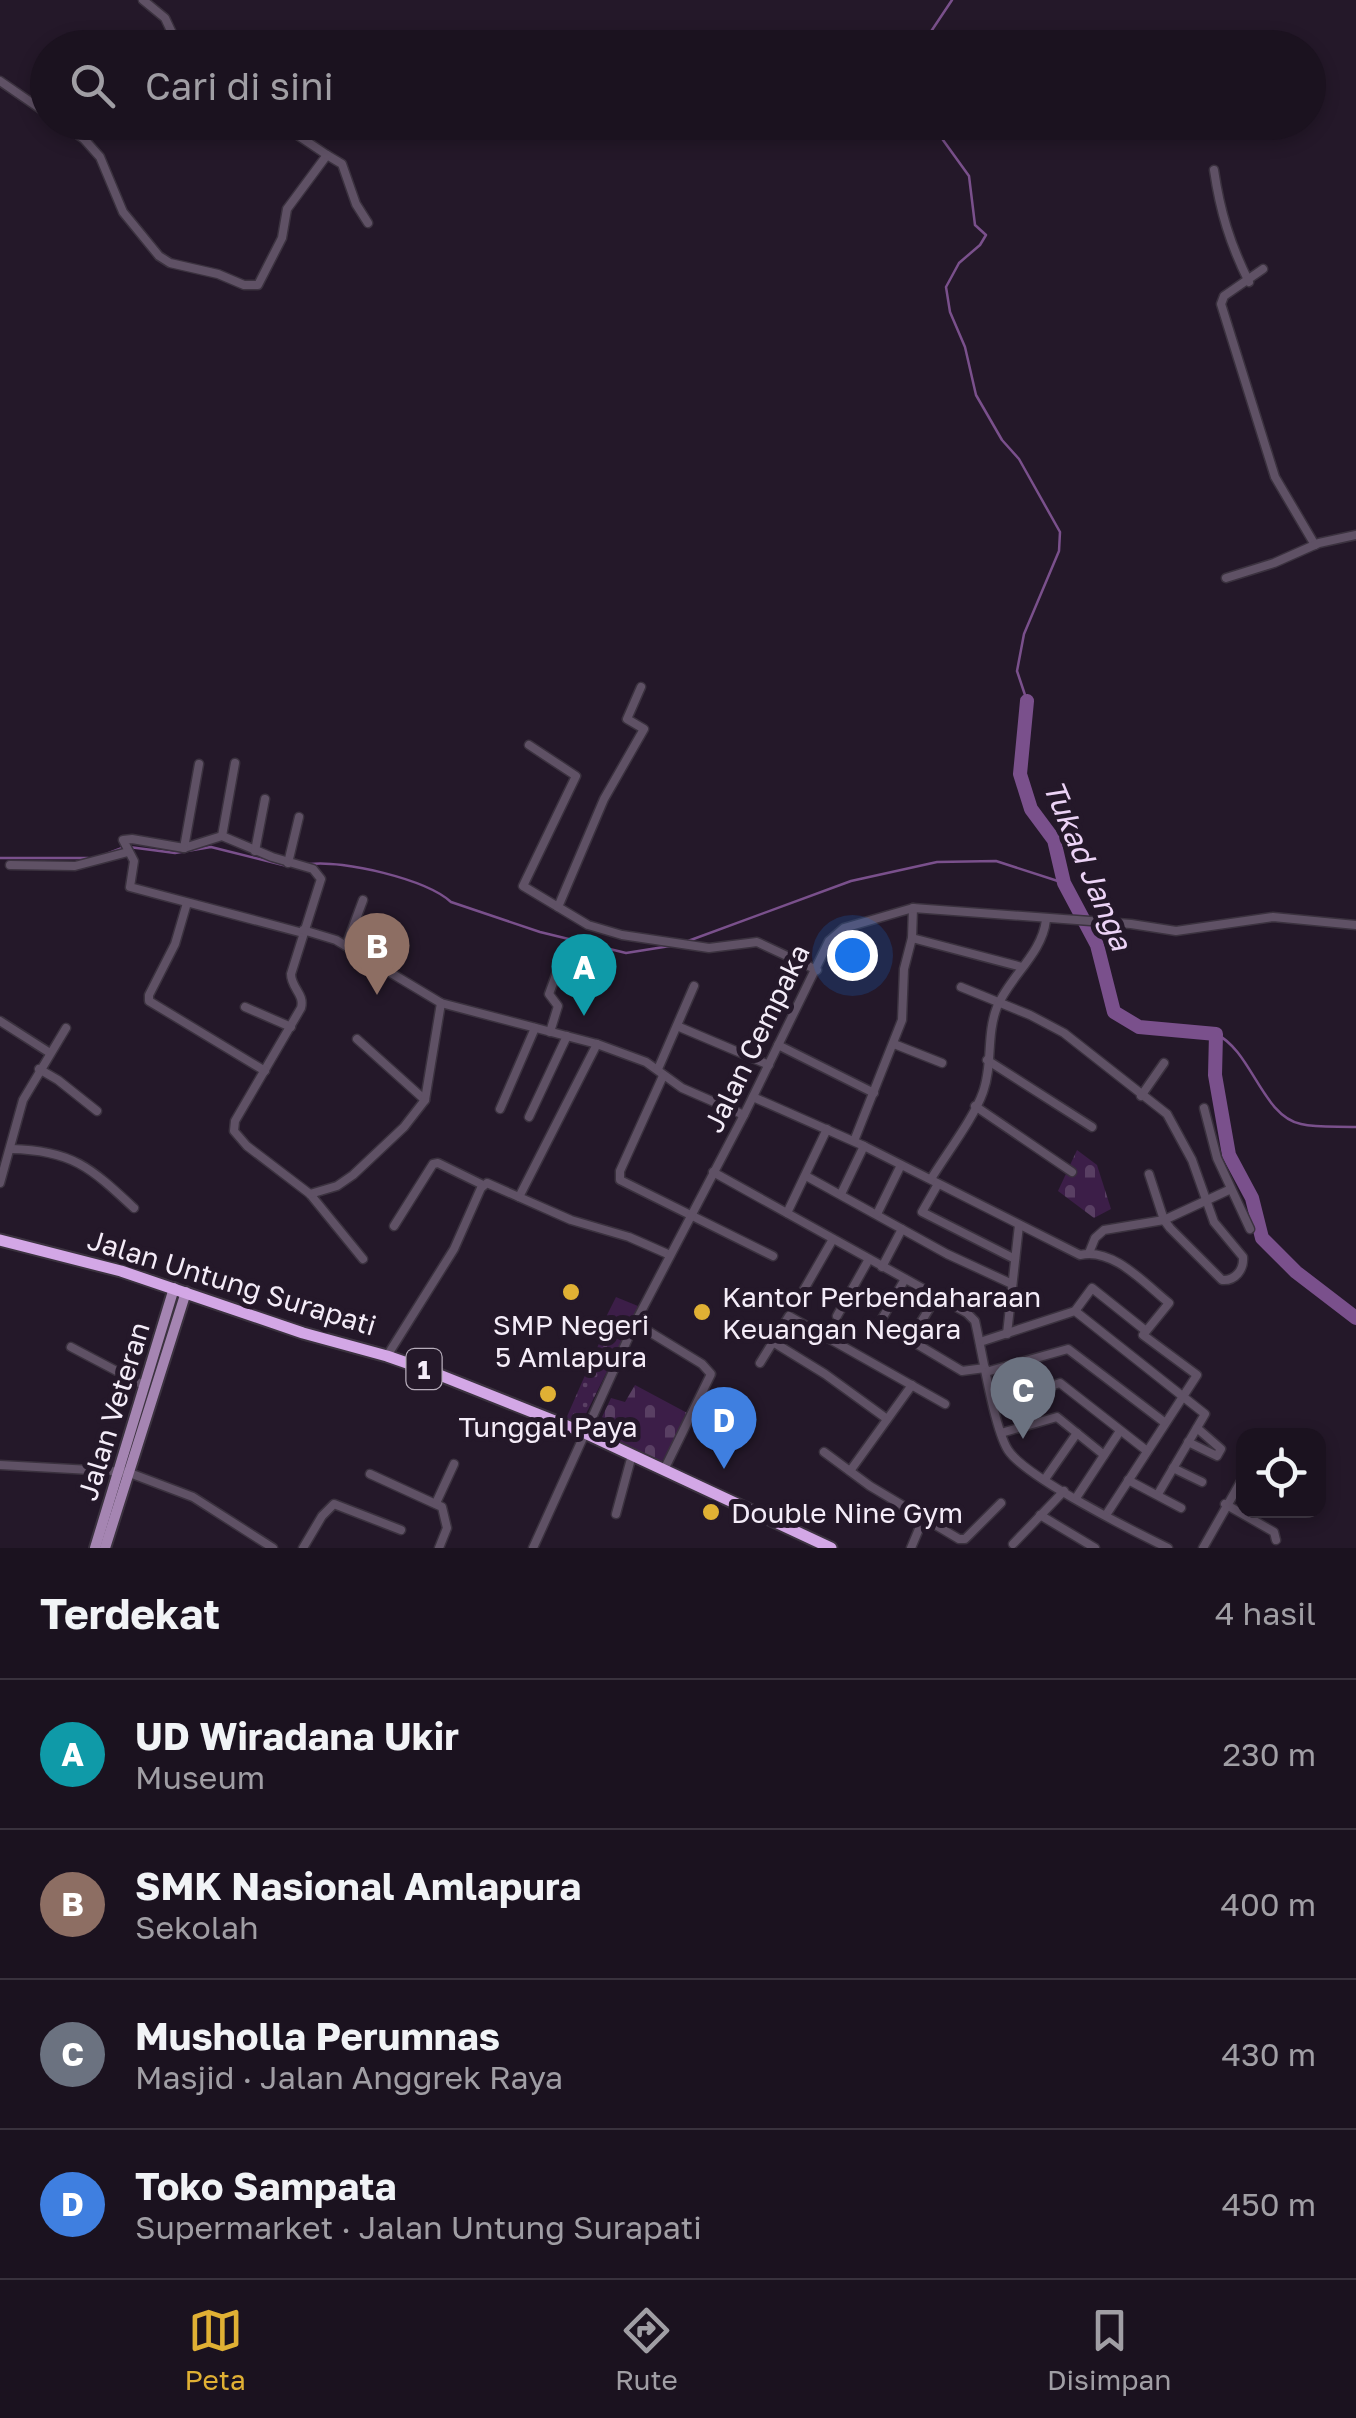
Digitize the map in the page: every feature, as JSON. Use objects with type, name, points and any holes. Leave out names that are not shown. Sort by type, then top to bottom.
[{"type":"highway","name":"Jalan Untung Surapati","points":[[0,1240],[83,1260],[303,1333],[388,1356],[585,1433],[831,1548]]},
{"type":"main road","name":"Jalan Veteran","points":[[104,1548],[144,1386],[180,1290]]},
{"type":"main road","name":"Jalan Veteran","points":[[95,1548],[180,1290]]},
{"type":"street","points":[[143,0],[165,18],[171,30]]},
{"type":"street","points":[[0,81],[30,102]]},
{"type":"street","points":[[85,140],[100,156],[123,212],[160,256],[184,268],[218,274],[252,287],[262,282],[276,251],[287,208],[327,155]]},
{"type":"street","points":[[305,140],[342,164],[356,204],[368,224]]},
{"type":"street","points":[[1214,170],[1221,217],[1249,282]]},
{"type":"street","points":[[1263,269],[1224,296],[1221,304],[1275,478],[1315,545]]},
{"type":"street","points":[[1226,578],[1274,564],[1315,545],[1356,535]]},
{"type":"street","points":[[558,907],[604,800],[644,729],[627,719],[641,687]]},
{"type":"street","points":[[529,745],[576,776],[523,886],[588,925],[670,945],[708,948],[757,942],[817,970]]},
{"type":"street","points":[[222,836],[235,763]]},
{"type":"street","points":[[184,848],[199,764]]},
{"type":"street","points":[[255,851],[265,799]]},
{"type":"street","points":[[288,862],[298,817]]},
{"type":"street","points":[[363,1259],[310,1194],[234,1132],[235,1121],[303,1002],[291,981],[303,932],[320,876],[313,869],[222,836],[184,848],[124,840],[135,865],[130,881],[132,890],[303,932],[331,938],[441,1003],[597,1044],[744,1115]]},
{"type":"street","points":[[10,865],[75,866],[125,849]]},
{"type":"street","points":[[346,946],[362,900]]},
{"type":"street","points":[[187,903],[175,944],[149,994],[149,1002],[265,1071]]},
{"type":"street","points":[[854,1142],[902,1020],[913,908]]},
{"type":"street","name":"Jalan Cempaka","points":[[533,1548],[635,1322],[753,1098],[829,940],[839,930],[913,908],[1196,930],[1273,916],[1356,925]]},
{"type":"street","points":[[1015,1259],[922,1212],[934,1182],[984,1092],[990,1031],[999,1003],[1040,942],[1046,920]]},
{"type":"street","points":[[912,938],[1022,966]]},
{"type":"street","points":[[550,1032],[558,1006],[549,994],[562,960]]},
{"type":"street","points":[[694,986],[619,1176],[629,1187],[773,1256]]},
{"type":"street","points":[[961,987],[1064,1033],[1173,1122],[1219,1232],[1243,1257],[1243,1266],[1231,1280],[1222,1280],[1164,1220],[1149,1174]]},
{"type":"street","points":[[310,1194],[336,1186],[353,1175],[404,1127],[425,1100],[441,1003]]},
{"type":"street","points":[[245,1007],[291,1028]]},
{"type":"street","points":[[0,1020],[50,1052]]},
{"type":"street","points":[[677,1026],[769,1065]]},
{"type":"street","points":[[0,1183],[24,1100],[66,1028]]},
{"type":"street","points":[[500,1110],[535,1028]]},
{"type":"street","points":[[529,1117],[568,1036]]},
{"type":"street","points":[[357,1040],[425,1100]]},
{"type":"street","points":[[519,1198],[597,1044]]},
{"type":"street","points":[[894,1044],[942,1064]]},
{"type":"street","points":[[778,1045],[874,1093]]},
{"type":"street","points":[[987,1060],[1092,1127]]},
{"type":"street","points":[[1141,1096],[1164,1064]]},
{"type":"street","points":[[39,1070],[97,1110]]},
{"type":"street","points":[[753,1098],[864,1146],[1080,1255],[1089,1253],[1116,1262],[1169,1303],[1143,1335],[1197,1375],[1106,1515]]},
{"type":"street","points":[[976,1106],[1072,1172]]},
{"type":"street","points":[[1204,1108],[1216,1158],[1250,1229]]},
{"type":"street","points":[[786,1213],[828,1129]]},
{"type":"street","points":[[841,1194],[864,1146]]},
{"type":"street","points":[[11,1149],[74,1158],[134,1208]]},
{"type":"street","points":[[394,1226],[438,1162],[483,1185],[491,1183],[571,1220],[629,1237],[670,1255]]},
{"type":"street","points":[[877,1214],[901,1165]]},
{"type":"street","points":[[713,1172],[972,1317],[1001,1433],[1010,1454],[1045,1480],[1168,1548]]},
{"type":"street","points":[[806,1176],[1012,1284]]},
{"type":"street","points":[[388,1356],[454,1249],[483,1185]]},
{"type":"street","points":[[1089,1253],[1095,1238],[1104,1230],[1164,1220],[1231,1189]]},
{"type":"street","points":[[1007,1334],[1019,1224]]},
{"type":"street","points":[[882,1267],[902,1229]]},
{"type":"street","points":[[798,1300],[833,1239]]},
{"type":"street","points":[[837,1316],[869,1260]]},
{"type":"street","points":[[876,1330],[905,1280]]},
{"type":"street","points":[[980,1342],[1075,1312],[1092,1288],[1146,1331]]},
{"type":"street","points":[[936,1296],[910,1340],[962,1371],[986,1370],[1068,1349],[1164,1422]]},
{"type":"street","points":[[1075,1312],[1206,1414],[1158,1494]]},
{"type":"street","points":[[760,1362],[789,1316],[945,1404]]},
{"type":"street","points":[[635,1322],[702,1364],[711,1374],[664,1470]]},
{"type":"street","points":[[773,1342],[888,1419]]},
{"type":"street","points":[[71,1347],[144,1386]]},
{"type":"street","points":[[994,1404],[1060,1383],[1147,1450]]},
{"type":"street","points":[[850,1471],[912,1385]]},
{"type":"street","points":[[1001,1433],[1056,1417],[1104,1455]]},
{"type":"street","points":[[1188,1442],[1217,1456],[1220,1449],[1197,1428]]},
{"type":"street","points":[[1076,1498],[1120,1430]]},
{"type":"street","points":[[1045,1480],[1077,1433]]},
{"type":"street","points":[[824,1452],[964,1539],[1000,1502]]},
{"type":"street","points":[[616,1514],[632,1455]]},
{"type":"street","points":[[436,1503],[454,1464]]},
{"type":"street","points":[[0,1465],[123,1470],[193,1497],[274,1548]]},
{"type":"street","points":[[1172,1468],[1202,1482]]},
{"type":"street","points":[[370,1474],[436,1503],[446,1518],[447,1528],[439,1548]]},
{"type":"street","points":[[1128,1480],[1181,1508]]},
{"type":"street","points":[[1202,1548],[1236,1488]]},
{"type":"street","points":[[1013,1544],[1064,1491]]},
{"type":"street","points":[[303,1548],[334,1504],[401,1530]]},
{"type":"street","points":[[1225,1504],[1274,1532],[1276,1540]]},
{"type":"street","points":[[1040,1515],[1095,1548]]},
{"type":"street","points":[[910,1548],[924,1517]]},
{"type":"green space","points":[[1077,1150],[1097,1165],[1111,1209],[1094,1218],[1058,1191]]},
{"type":"green space","points":[[616,1297],[638,1306],[627,1331],[604,1321]]},
{"type":"green space","points":[[604,1332],[622,1341],[579,1428],[565,1421]]},
{"type":"green space","points":[[635,1385],[691,1415],[661,1463],[594,1434],[611,1398],[625,1402]]},
{"type":"waterway","name":"Tukad Janga","points":[[932,30],[952,0]]},
{"type":"waterway","name":"Tukad Janga","points":[[943,140],[969,176],[975,225],[986,235],[959,263],[946,287],[950,312],[965,347],[976,395],[1002,440],[1019,459],[1060,532],[1059,551],[1024,634],[1017,671],[1027,701]]},
{"type":"waterway","name":"Tukad Janga","points":[[1027,701],[1020,774],[1031,809],[1054,840],[1064,883],[1097,945],[1114,1012],[1139,1027],[1216,1034],[1215,1075],[1229,1155],[1252,1198],[1262,1238],[1296,1272],[1356,1318]]},
{"type":"waterway","points":[[129,847],[175,853],[211,847],[287,866]]},
{"type":"waterway","points":[[101,856],[122,848]]},
{"type":"waterway","points":[[0,858],[88,858]]},
{"type":"waterway","points":[[688,941],[851,881],[937,862],[996,861],[1064,883]]},
{"type":"waterway","points":[[310,864],[384,873],[423,886],[451,902],[540,932],[626,953],[670,946]]},
{"type":"waterway","points":[[1216,1034],[1239,1054],[1266,1096],[1288,1119],[1308,1125],[1356,1127]]},
{"type":"place","name":"SMK Nasional Amlapura","points":[[377,995]]},
{"type":"place","name":"UD Wiradana Ukir","points":[[584,1016]]},
{"type":"place","name":"SMP Negeri 5 Amlapura","points":[[571,1292]]},
{"type":"place","name":"Kantor Perbendaharaan Keuangan Negara","points":[[702,1312]]},
{"type":"place","name":"Tunggal Paya","points":[[548,1394]]},
{"type":"place","name":"Musholla Perumnas","points":[[1023,1439]]},
{"type":"place","name":"Toko Sampata","points":[[724,1469]]},
{"type":"place","name":"Double Nine Gym","points":[[711,1512]]}]
